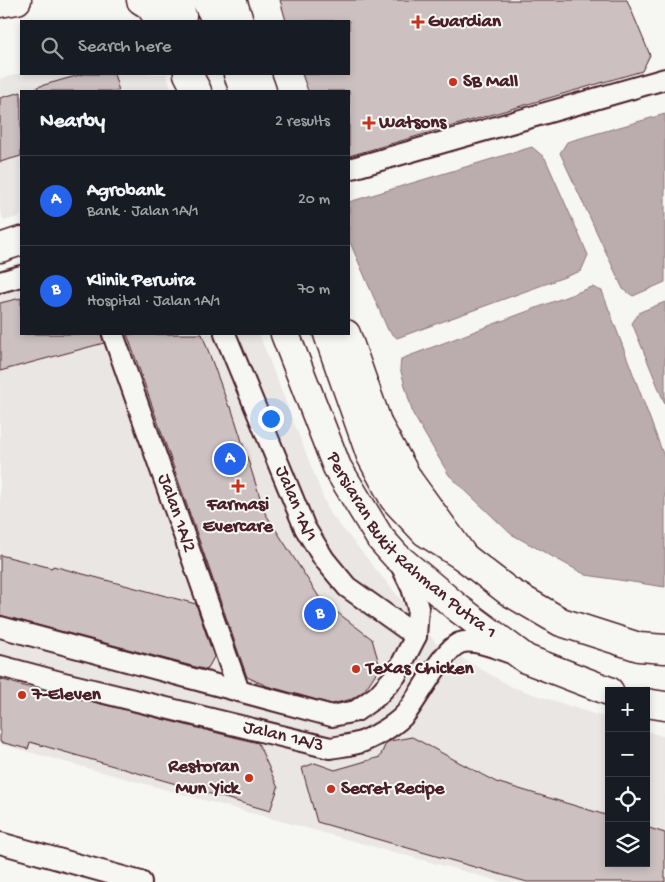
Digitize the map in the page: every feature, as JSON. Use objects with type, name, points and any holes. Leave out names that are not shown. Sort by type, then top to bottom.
[{"type":"main road","points":[[0,3],[16,0]]},
{"type":"main road","points":[[141,0],[149,5],[177,12]]},
{"type":"main road","points":[[206,0],[216,20]]},
{"type":"main road","points":[[232,0],[239,20]]},
{"type":"main road","points":[[189,75],[196,90]]},
{"type":"main road","points":[[201,75],[207,90]]},
{"type":"main road","points":[[238,75],[244,90]]},
{"type":"main road","points":[[256,75],[262,90]]},
{"type":"main road","points":[[0,248],[20,241]]},
{"type":"main road","name":"Persiaran Bukit Rahman Putra 1","points":[[285,335],[337,468],[380,538],[396,556],[459,609],[526,659],[605,689]]},
{"type":"main road","points":[[328,335],[371,456],[394,499],[424,532],[464,557]]},
{"type":"main road","name":"Persiaran Bukit Rahman Putra 1","points":[[346,335],[378,425],[409,481],[464,557],[508,591],[560,622],[639,647],[665,649]]},
{"type":"main road","points":[[650,704],[665,706]]},
{"type":"street","points":[[350,168],[665,79]]},
{"type":"street","points":[[0,282],[20,276]]},
{"type":"street","name":"Jalan 1A/2","points":[[113,335],[239,691]]},
{"type":"street","name":"Jalan 1A/1","points":[[225,335],[305,528],[324,559],[347,587],[416,636]]},
{"type":"street","name":"Jalan 1A/3","points":[[0,627],[332,716],[356,711],[377,696],[396,675],[416,636],[418,608],[412,588],[396,556]]},
{"type":"street","name":"Jalan 1A/3","points":[[0,666],[330,748],[364,741],[405,714],[446,653],[460,642],[486,644],[526,659]]},
{"type":"street","points":[[396,675],[422,691]]},
{"type":"street","points":[[0,843],[141,882]]},
{"type":"shaded area","points":[[20,73],[20,75],[166,75],[172,90],[20,90],[20,216],[4,221],[0,210],[0,79]]},
{"type":"shaded area","points":[[665,114],[665,282],[633,296],[623,289],[560,153],[567,142]]},
{"type":"shaded area","points":[[532,147],[545,158],[588,255],[581,271],[397,338],[388,330],[350,242],[350,202]]},
{"type":"shaded area","points":[[20,262],[20,335],[259,335],[329,512],[437,644],[512,687],[605,718],[605,867],[650,867],[650,732],[665,737],[665,882],[503,882],[0,744],[0,269]]},
{"type":"shaded area","points":[[592,287],[602,291],[665,459],[665,587],[586,575],[511,534],[449,475],[413,414],[400,368],[401,359]]},
{"type":"shaded area","points":[[665,302],[665,404],[632,323],[640,312]]},
{"type":"building","name":"SB Mall","points":[[280,0],[627,0],[650,55],[642,71],[350,156],[350,90],[308,90],[302,75],[350,75],[350,20],[286,20]]},
{"type":"building","points":[[79,75],[114,75],[119,90],[38,90],[37,87]]},
{"type":"building","points":[[20,92],[20,156],[0,162],[0,98]]},
{"type":"building","points":[[20,298],[20,335],[101,335],[104,343],[0,371],[0,303]]},
{"type":"building","points":[[127,335],[202,335],[229,407],[231,407],[265,513],[321,600],[372,639],[380,667],[364,691],[352,699],[332,704],[267,686],[247,677]]},
{"type":"building","points":[[0,555],[52,568],[53,566],[196,604],[214,657],[207,670],[0,615]]},
{"type":"building","points":[[0,679],[64,698],[65,695],[258,743],[278,788],[270,811],[30,742],[28,749],[0,742]]},
{"type":"building","points":[[412,737],[496,782],[605,815],[605,867],[650,867],[650,828],[665,833],[665,882],[527,882],[317,822],[302,768],[315,763],[335,770],[380,757],[386,743]]},
{"type":"place","name":"Guardian","points":[[418,22]]},
{"type":"place","name":"SB Mall","points":[[453,82]]},
{"type":"place","name":"Watsons","points":[[369,123]]},
{"type":"place","name":"Agrobank","points":[[230,459]]},
{"type":"place","name":"Farmasi Evercare","points":[[238,486]]},
{"type":"place","name":"Klinik Perwira","points":[[320,614]]},
{"type":"place","name":"Texas Chicken","points":[[356,669]]},
{"type":"place","name":"7-Eleven","points":[[22,695]]},
{"type":"place","name":"Restoran Mun Yick","points":[[249,778]]},
{"type":"place","name":"Secret Recipe","points":[[331,789]]}]
